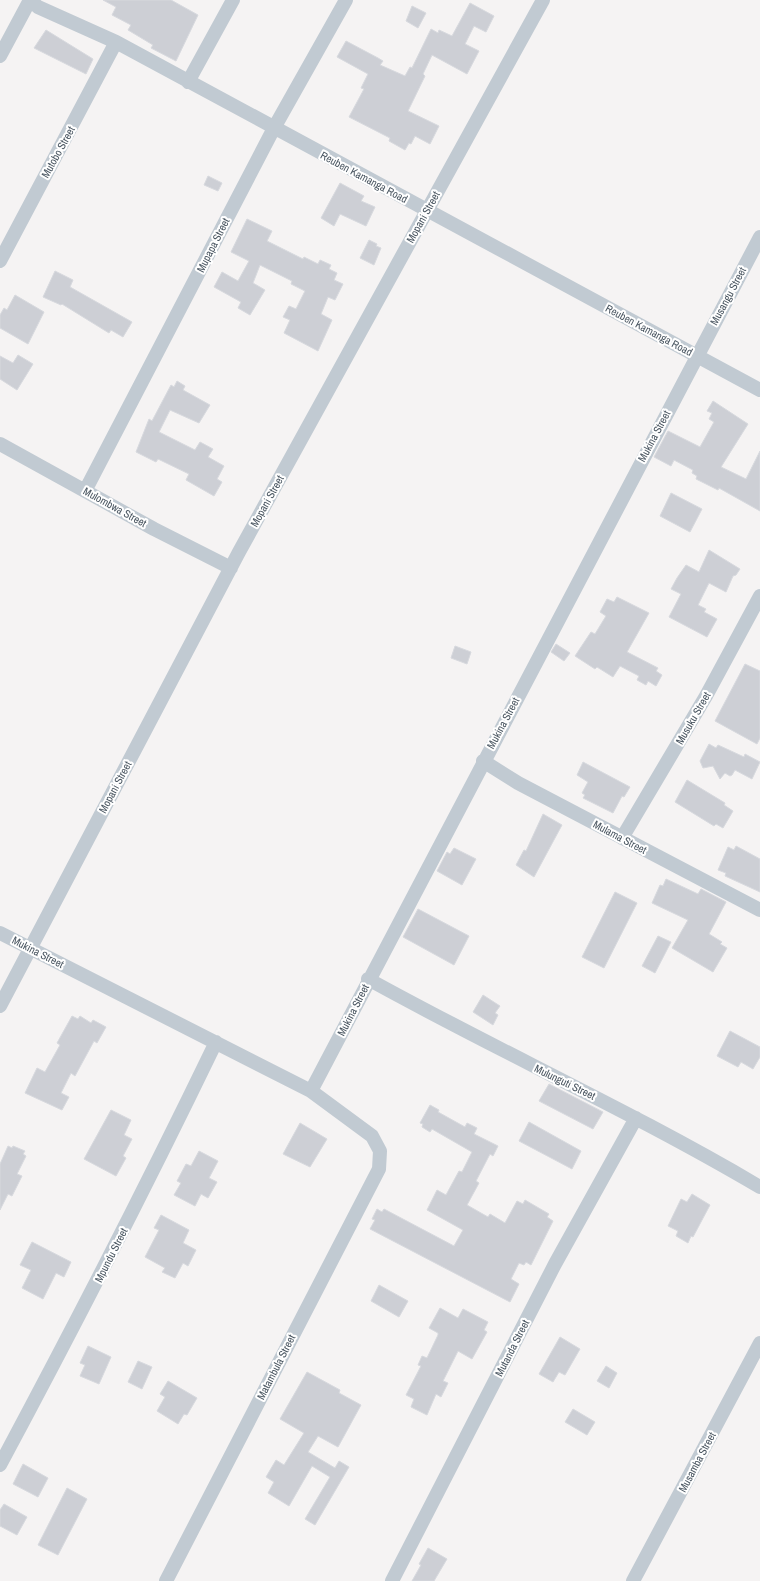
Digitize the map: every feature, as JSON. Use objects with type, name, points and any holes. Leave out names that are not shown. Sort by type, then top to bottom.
[{"type":"street","points":[[188,82],[233,0]]},
{"type":"street","name":"Mupapa Street","points":[[85,491],[274,128],[346,0]]},
{"type":"street","name":"Mopani Street","points":[[0,1006],[231,568],[539,1]]},
{"type":"street","points":[[0,56],[35,2]]},
{"type":"street","name":"Reuben Kamanga Road","points":[[35,2],[116,42],[426,211],[760,390]]},
{"type":"street","name":"Mutobo Street","points":[[0,261],[116,42]]},
{"type":"street","name":"Musangu Street","points":[[697,356],[760,237]]},
{"type":"street","name":"Mukina Street","points":[[310,1091],[697,356]]},
{"type":"street","name":"Mulombwa Street","points":[[0,444],[85,491],[231,568]]},
{"type":"street","name":"Musuku Street","points":[[622,838],[706,696],[760,596]]},
{"type":"street","name":"Mulama Street","points":[[483,761],[518,783],[760,910]]},
{"type":"street","name":"Mukina Street","points":[[0,933],[310,1091],[372,1136],[380,1151]]},
{"type":"street","name":"Mulunguti Street","points":[[368,979],[449,1024],[636,1118],[760,1188]]},
{"type":"street","name":"Mpundu Street","points":[[0,1465],[113,1252],[216,1042]]},
{"type":"street","name":"Mutanda Street","points":[[392,1581],[555,1264],[636,1118]]},
{"type":"street","name":"Matambula Street","points":[[166,1581],[379,1169],[380,1151]]},
{"type":"street","name":"Musamba Street","points":[[633,1581],[760,1343]]},
{"type":"building","points":[[103,0],[171,0],[198,15],[176,61],[151,48],[153,45],[128,30],[131,25],[112,15],[116,7]]},
{"type":"building","points":[[470,3],[494,16],[486,32],[474,26],[465,44],[479,51],[467,74],[432,55],[423,74],[425,76],[408,111],[439,126],[430,144],[415,136],[411,144],[409,143],[405,150],[389,141],[390,138],[349,117],[364,89],[361,88],[368,74],[337,57],[346,41],[383,61],[380,65],[405,76],[410,67],[412,68],[431,29],[438,33],[439,30],[452,36]]},
{"type":"building","points":[[412,6],[426,13],[418,28],[406,21]]},
{"type":"building","points":[[46,30],[93,59],[86,74],[34,48]]},
{"type":"building","points":[[208,176],[222,183],[218,191],[204,185]]},
{"type":"building","points":[[340,183],[364,196],[361,201],[375,207],[366,226],[340,214],[334,226],[321,218]]},
{"type":"building","points":[[247,219],[272,231],[267,241],[303,259],[304,257],[318,264],[320,260],[331,265],[329,269],[337,273],[334,280],[343,284],[335,300],[328,297],[321,314],[332,320],[318,351],[284,333],[290,320],[283,317],[289,306],[296,309],[305,291],[291,284],[292,281],[260,265],[253,283],[265,290],[250,315],[238,308],[241,302],[214,287],[222,272],[238,281],[249,261],[231,252]]},
{"type":"building","points":[[369,240],[381,248],[374,265],[360,258]]},
{"type":"building","points":[[55,271],[73,280],[70,287],[132,322],[123,337],[111,330],[109,333],[62,304],[61,305],[43,297]]},
{"type":"building","points":[[15,295],[44,312],[28,344],[0,328],[0,315],[4,308],[7,310]]},
{"type":"building","points":[[18,355],[33,364],[17,390],[0,379],[0,356],[13,363]]},
{"type":"building","points":[[177,381],[185,386],[183,390],[210,405],[199,423],[170,410],[159,432],[195,450],[200,442],[213,449],[208,457],[224,466],[217,479],[222,482],[214,496],[186,480],[189,474],[158,459],[156,462],[136,452],[149,419],[152,421],[171,385],[174,387]]},
{"type":"building","points":[[713,401],[748,424],[721,467],[746,479],[760,451],[760,511],[719,488],[718,490],[696,479],[697,476],[692,473],[693,470],[674,460],[671,466],[654,457],[668,431],[700,447],[714,422],[709,419],[712,413],[707,411]]},
{"type":"building","points":[[671,493],[702,509],[690,532],[660,516]]},
{"type":"building","points":[[709,550],[740,569],[736,575],[733,576],[726,592],[709,583],[698,605],[706,609],[704,612],[717,619],[707,637],[669,617],[681,594],[671,589],[677,578],[686,565],[699,572]]},
{"type":"building","points":[[617,597],[649,613],[627,652],[658,668],[656,671],[662,675],[656,686],[648,681],[646,685],[637,680],[639,676],[620,666],[613,677],[597,667],[595,669],[575,656],[591,632],[595,634],[606,616],[600,612],[607,599],[614,602]]},
{"type":"building","points":[[556,644],[570,653],[564,661],[551,652]]},
{"type":"building","points":[[455,646],[471,652],[467,664],[451,658]]},
{"type":"building","points":[[745,664],[760,671],[760,738],[757,744],[715,721]]},
{"type":"building","points":[[709,744],[716,748],[718,745],[744,757],[745,754],[760,762],[752,779],[735,770],[732,775],[730,776],[725,773],[720,779],[713,766],[703,768],[700,761]]},
{"type":"building","points":[[583,762],[630,787],[624,797],[622,796],[613,813],[583,798],[585,795],[582,793],[588,782],[577,775]]},
{"type":"building","points":[[687,780],[725,803],[724,805],[733,811],[723,828],[716,824],[714,826],[675,802]]},
{"type":"building","points":[[543,814],[562,825],[534,877],[516,865],[524,850],[526,851]]},
{"type":"building","points":[[736,846],[760,859],[760,892],[725,876],[726,873],[718,870],[728,847],[734,850]]},
{"type":"building","points":[[454,848],[476,859],[462,885],[437,871],[447,852],[450,854]]},
{"type":"building","points":[[666,879],[698,894],[701,889],[726,902],[709,934],[722,942],[720,944],[727,948],[713,972],[672,948],[688,920],[652,903],[660,885],[663,886]]},
{"type":"building","points":[[615,892],[637,903],[604,968],[582,957]]},
{"type":"building","points":[[418,909],[469,936],[454,965],[403,937]]},
{"type":"building","points":[[658,936],[671,942],[655,973],[642,966]]},
{"type":"building","points":[[483,995],[500,1006],[495,1013],[498,1015],[493,1025],[473,1012]]},
{"type":"building","points":[[72,1016],[78,1019],[80,1016],[91,1023],[93,1020],[106,1027],[97,1043],[94,1041],[75,1076],[71,1073],[61,1093],[69,1097],[62,1110],[25,1093],[37,1068],[45,1072],[60,1045],[57,1043]]},
{"type":"building","points":[[730,1031],[760,1047],[760,1057],[753,1069],[741,1062],[738,1067],[717,1056]]},
{"type":"building","points":[[549,1084],[603,1112],[593,1129],[539,1101]]},
{"type":"building","points":[[430,1105],[439,1110],[438,1112],[465,1127],[467,1123],[477,1128],[474,1134],[498,1146],[493,1156],[490,1154],[476,1181],[479,1183],[467,1205],[488,1217],[490,1214],[505,1223],[517,1201],[523,1204],[525,1200],[549,1214],[547,1217],[553,1221],[531,1265],[526,1262],[524,1265],[519,1263],[511,1279],[519,1284],[510,1302],[370,1229],[375,1220],[372,1219],[377,1209],[382,1212],[384,1209],[454,1246],[463,1230],[427,1210],[437,1190],[446,1195],[459,1171],[462,1172],[472,1152],[432,1129],[430,1132],[422,1127],[423,1124],[420,1123]]},
{"type":"building","points":[[111,1110],[131,1120],[124,1135],[132,1139],[123,1156],[126,1158],[116,1176],[84,1159]]},
{"type":"building","points":[[529,1122],[581,1151],[572,1169],[519,1141]]},
{"type":"building","points":[[300,1123],[327,1139],[310,1167],[283,1154]]},
{"type":"building","points":[[8,1146],[12,1148],[13,1146],[25,1151],[23,1154],[26,1156],[17,1174],[22,1176],[12,1196],[8,1194],[0,1210],[0,1164]]},
{"type":"building","points":[[199,1151],[218,1161],[209,1178],[217,1182],[208,1198],[201,1194],[195,1206],[174,1195],[181,1183],[177,1181],[186,1164],[191,1166]]},
{"type":"building","points":[[692,1194],[710,1205],[693,1237],[691,1236],[688,1243],[676,1236],[678,1231],[668,1226],[681,1199],[687,1202]]},
{"type":"building","points":[[161,1215],[189,1230],[183,1243],[196,1250],[188,1266],[183,1263],[175,1278],[162,1272],[165,1268],[145,1257],[159,1230],[154,1228]]},
{"type":"building","points":[[32,1242],[71,1262],[64,1277],[56,1273],[43,1299],[22,1288],[31,1270],[20,1265]]},
{"type":"building","points":[[379,1285],[408,1301],[399,1317],[371,1301]]},
{"type":"building","points":[[440,1308],[458,1318],[463,1309],[488,1322],[484,1330],[487,1332],[472,1359],[458,1351],[443,1381],[448,1383],[441,1397],[436,1394],[427,1415],[411,1407],[414,1399],[406,1395],[421,1366],[418,1365],[422,1356],[427,1358],[438,1335],[438,1333],[429,1328]]},
{"type":"building","points":[[560,1337],[580,1349],[565,1375],[559,1372],[553,1382],[539,1374]]},
{"type":"building","points":[[88,1346],[111,1357],[99,1384],[80,1376],[85,1365],[80,1363]]},
{"type":"building","points":[[138,1361],[152,1367],[142,1389],[128,1382]]},
{"type":"building","points":[[606,1366],[617,1373],[609,1388],[597,1381]]},
{"type":"building","points":[[307,1372],[340,1390],[339,1393],[361,1405],[338,1447],[318,1436],[308,1452],[335,1468],[339,1461],[349,1467],[315,1525],[305,1519],[330,1477],[312,1466],[289,1506],[268,1493],[274,1482],[266,1477],[276,1460],[284,1465],[304,1433],[280,1419]]},
{"type":"building","points":[[168,1381],[197,1398],[187,1415],[184,1414],[178,1424],[157,1411],[165,1397],[160,1394]]},
{"type":"building","points":[[573,1409],[595,1422],[587,1435],[565,1422]]},
{"type":"building","points":[[23,1464],[48,1478],[38,1497],[13,1484]]},
{"type":"building","points":[[67,1488],[87,1499],[58,1555],[38,1545]]},
{"type":"building","points":[[4,1504],[27,1517],[17,1535],[0,1526],[0,1510]]},
{"type":"building","points":[[428,1548],[447,1559],[434,1581],[412,1581],[421,1565],[419,1564]]}]
